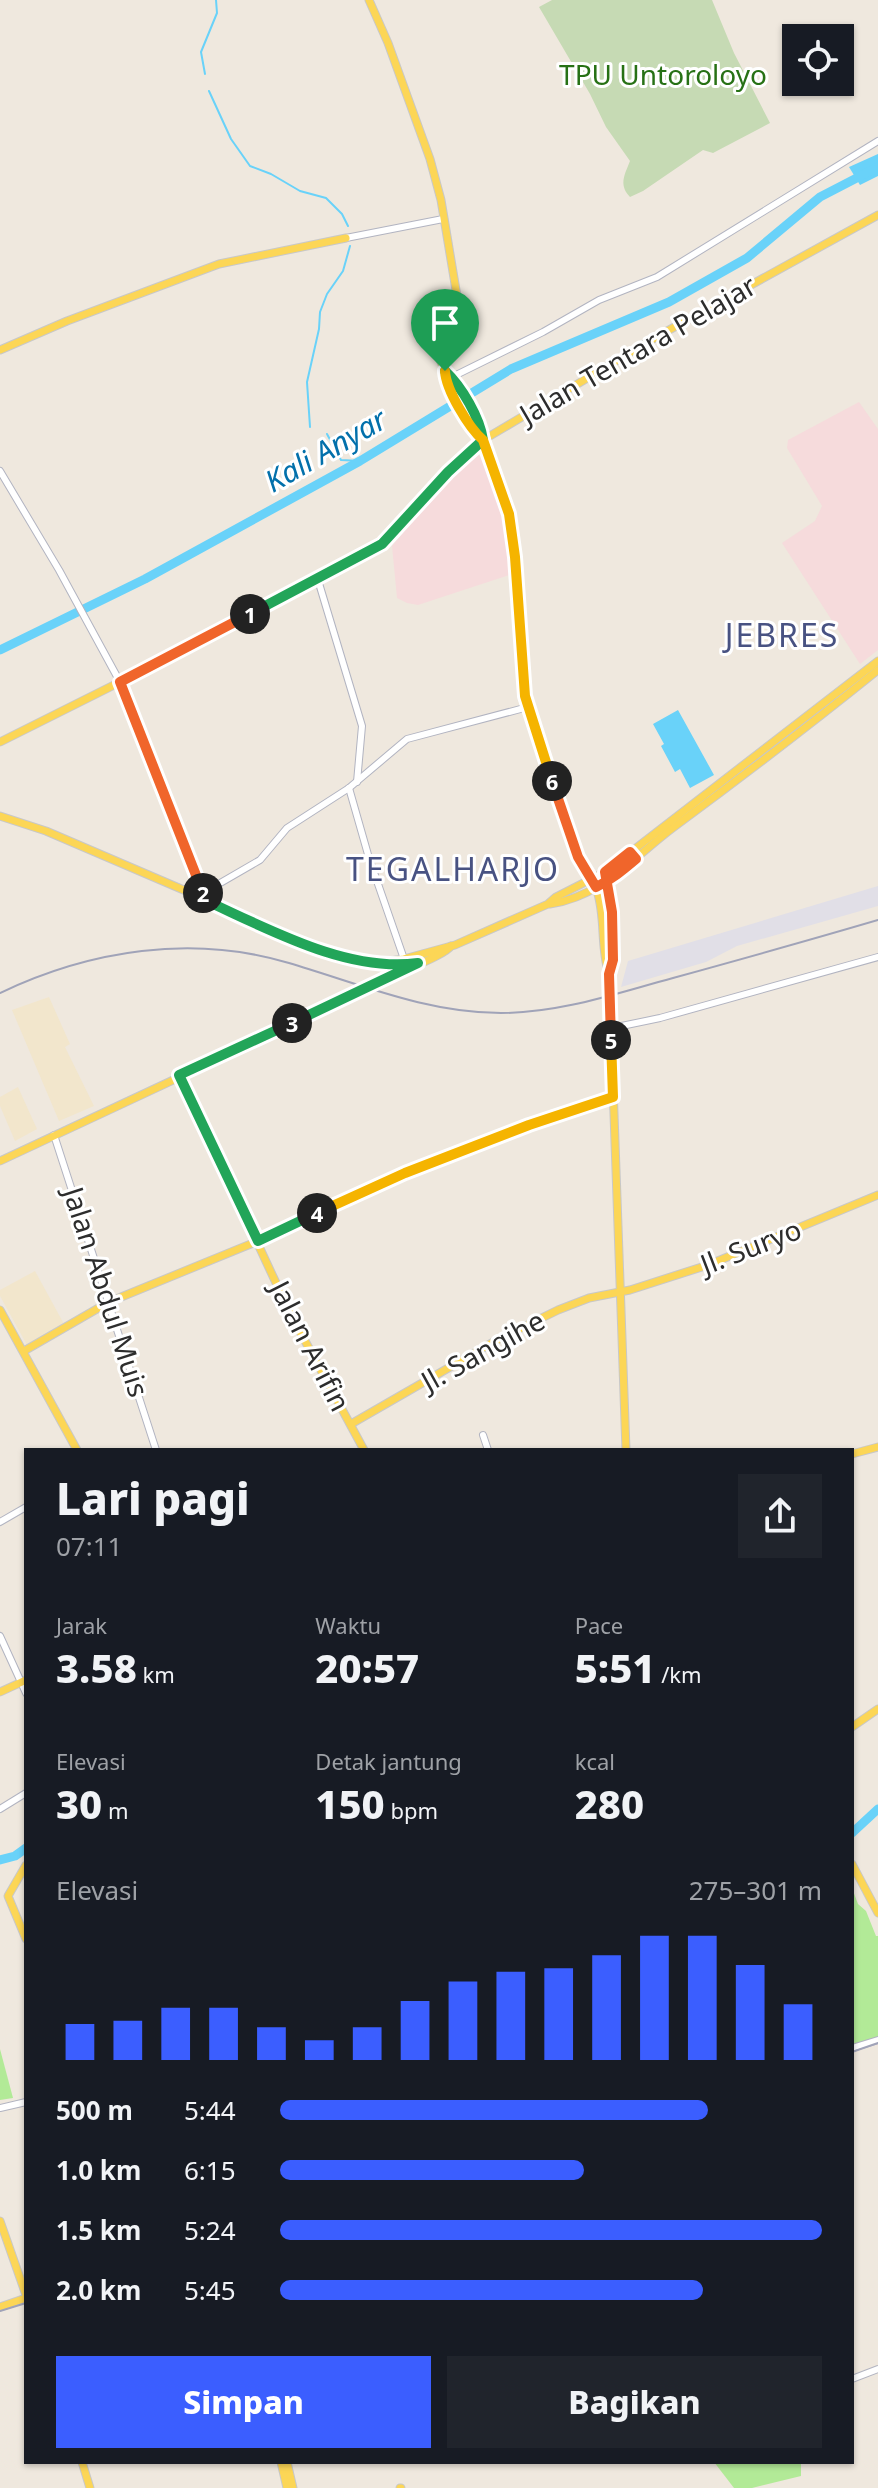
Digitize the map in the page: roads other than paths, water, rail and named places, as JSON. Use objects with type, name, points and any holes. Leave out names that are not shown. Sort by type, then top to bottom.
[{"type":"main road","points":[[369,0],[382,26],[430,159],[457,293],[435,338],[435,349],[500,482],[511,524],[521,664],[528,707],[573,846],[580,864],[594,883],[609,974],[612,1027],[626,1448]]},
{"type":"main road","name":"Jalan Tentara Pelajar","points":[[0,742],[318,580],[388,539],[480,436],[878,215]]},
{"type":"main road","points":[[0,350],[219,264],[346,238]]},
{"type":"main road","points":[[375,963],[391,966],[418,959],[548,904],[556,897],[608,881],[633,856],[878,661]]},
{"type":"main road","points":[[0,816],[46,831],[202,896],[331,954],[364,963],[418,959]]},
{"type":"main road","points":[[594,883],[605,872],[633,856]]},
{"type":"main road","points":[[605,872],[613,939],[609,974]]},
{"type":"main road","points":[[603,940],[613,939]]},
{"type":"main road","points":[[0,1161],[355,995],[388,979],[418,959]]},
{"type":"main road","name":"Jalan Arifin","points":[[179,1075],[291,1315],[363,1448]]},
{"type":"main road","points":[[24,1351],[109,1302],[258,1241],[405,1173],[529,1125],[613,1097]]},
{"type":"main road","name":"Jl. Suryo","points":[[621,1291],[720,1261],[878,1195]]},
{"type":"main road","name":"Jl. Sangihe","points":[[351,1424],[497,1340],[589,1298],[621,1291]]},
{"type":"main road","points":[[0,1310],[76,1448]]},
{"type":"main road","points":[[854,1453],[878,1447]]},
{"type":"main road","points":[[0,1692],[23,1681]]},
{"type":"main road","points":[[854,1726],[878,1709]]},
{"type":"main road","points":[[24,1868],[4,1894],[24,1935]]},
{"type":"main road","points":[[854,1869],[878,1913]]},
{"type":"main road","points":[[0,2221],[24,2291]]},
{"type":"main road","points":[[0,2307],[24,2298]]},
{"type":"main road","points":[[83,2464],[90,2488]]},
{"type":"main road","points":[[282,2464],[290,2488]]},
{"type":"main road","points":[[287,2464],[290,2488]]},
{"type":"street","points":[[449,379],[599,300],[657,277],[878,141]]},
{"type":"street","points":[[346,238],[443,219]]},
{"type":"street","points":[[0,471],[120,682],[202,896],[260,860],[287,828],[349,788],[396,747],[416,735],[528,707]]},
{"type":"street","points":[[318,580],[362,726],[357,782]]},
{"type":"street","points":[[349,788],[404,959]]},
{"type":"street","points":[[612,1027],[660,1018],[878,957]]},
{"type":"street","name":"Jalan Abdul Muis","points":[[54,1135],[155,1448]]},
{"type":"street","points":[[483,1435],[487,1448]]},
{"type":"street","points":[[0,1522],[24,1508]]},
{"type":"street","points":[[0,1636],[23,1681]]},
{"type":"street","points":[[0,1809],[24,1794]]},
{"type":"street","points":[[854,2047],[878,2040]]},
{"type":"street","points":[[0,2108],[24,2102]]},
{"type":"street","points":[[854,2378],[878,2369]]},
{"type":"water","points":[[878,154],[878,176],[860,185],[849,167]]},
{"type":"water","points":[[678,710],[714,775],[690,788],[680,769],[675,772],[653,724]]},
{"type":"waterway","points":[[205,74],[201,52],[217,13],[216,0]]},
{"type":"waterway","points":[[209,91],[231,139],[250,166],[300,191],[326,198],[342,214],[348,226]]},
{"type":"waterway","name":"Kali Anyar","points":[[0,650],[145,579],[360,461],[511,369],[669,302],[747,258],[820,197],[878,167]]},
{"type":"waterway","points":[[310,427],[307,382],[320,312],[327,294],[343,271],[350,246]]},
{"type":"waterway","points":[[327,434],[341,460],[360,461]]},
{"type":"waterway","points":[[854,1831],[878,1809]]},
{"type":"waterway","points":[[0,1860],[24,1849]]},
{"type":"railway","points":[[0,993],[34,978],[105,957],[179,948],[216,949],[289,963],[420,1003],[474,1012],[523,1012],[610,996],[878,920]]},
{"type":"railway","points":[[854,2051],[878,2043]]},
{"type":"railway","points":[[0,2311],[24,2304]]},
{"type":"district","name":"JEBRES","points":[[782,636]]},
{"type":"district","name":"TEGALHARJO","points":[[453,870]]},
{"type":"park label","name":"TPU Untoroloyo","points":[[663,75]]}]
